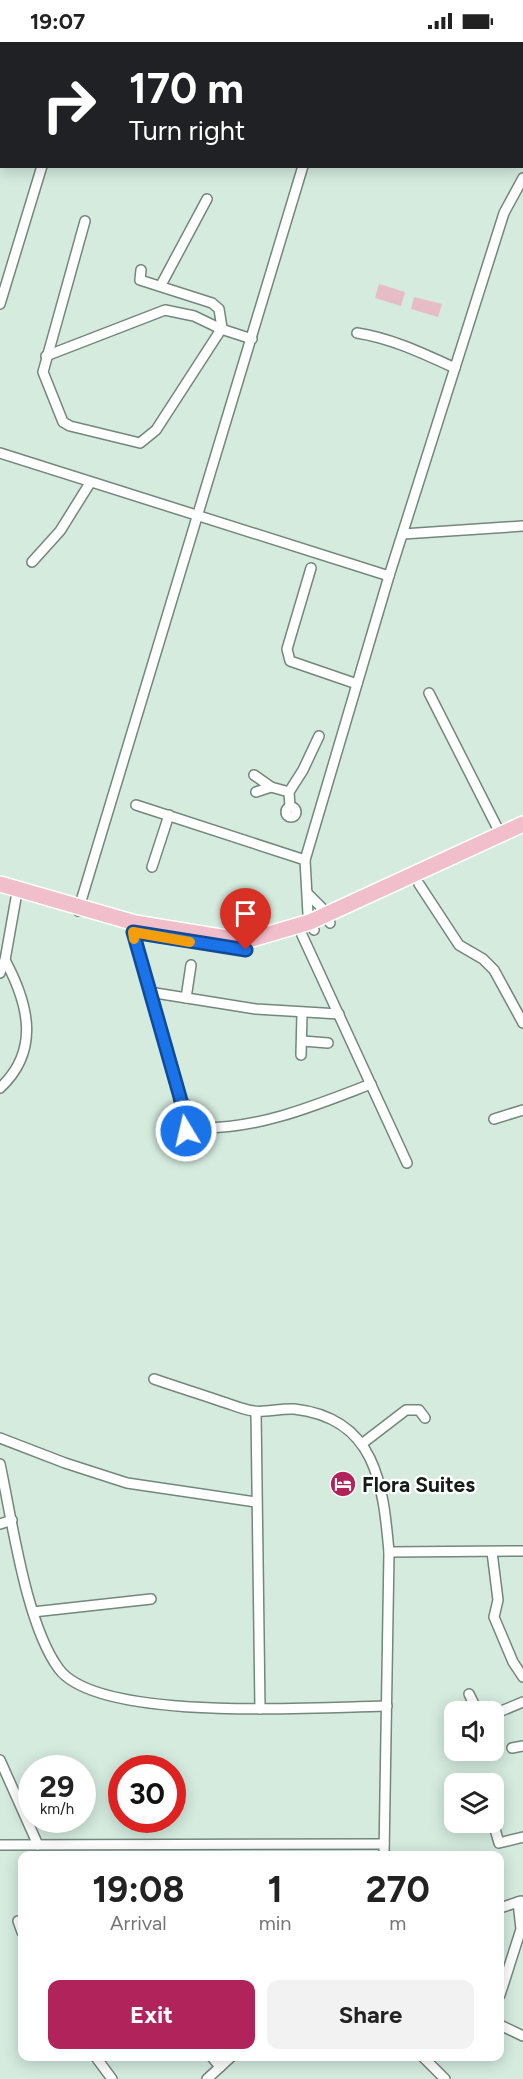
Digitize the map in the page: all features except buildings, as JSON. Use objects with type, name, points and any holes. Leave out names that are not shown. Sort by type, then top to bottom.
[{"type":"main road","points":[[0,884],[78,909],[133,932],[246,950],[309,929],[523,824]]},
{"type":"main road","points":[[328,919],[419,884],[523,835]]},
{"type":"main road","points":[[0,894],[135,923],[245,941],[309,929]]},
{"type":"street","points":[[0,304],[41,168]]},
{"type":"street","points":[[78,909],[302,168]]},
{"type":"street","points":[[407,1164],[339,1014],[309,929],[305,860],[389,576],[504,213],[523,178]]},
{"type":"street","points":[[161,285],[207,199]]},
{"type":"street","points":[[85,220],[43,372],[63,422],[79,429],[140,443],[156,430],[221,328],[219,309],[212,303],[140,280],[141,270]]},
{"type":"street","points":[[46,356],[165,310],[194,316],[252,339]]},
{"type":"street","points":[[357,333],[372,335],[455,368]]},
{"type":"street","points":[[0,453],[389,576]]},
{"type":"street","points":[[32,562],[60,531],[90,483]]},
{"type":"street","points":[[403,534],[523,526]]},
{"type":"street","points":[[311,568],[287,649],[287,657],[290,661],[357,684]]},
{"type":"street","points":[[429,693],[501,835]]},
{"type":"street","points":[[316,819],[293,810],[289,792],[303,770],[319,736]]},
{"type":"street","points":[[254,775],[271,787],[289,792]]},
{"type":"street","points":[[256,792],[271,787]]},
{"type":"street","points":[[136,805],[305,860]]},
{"type":"street","points":[[152,867],[169,815]]},
{"type":"street","points":[[419,884],[459,945],[483,959],[494,970],[523,1023]]},
{"type":"street","points":[[308,894],[328,919]]},
{"type":"street","points":[[0,973],[5,960],[16,898]]},
{"type":"street","points":[[133,932],[180,1097],[186,1131]]},
{"type":"street","points":[[0,1088],[22,1058],[28,1035],[22,991],[5,960]]},
{"type":"street","points":[[186,998],[191,965]]},
{"type":"street","points":[[149,992],[256,1009],[339,1014]]},
{"type":"street","points":[[301,1055],[303,1013]]},
{"type":"street","points":[[303,1041],[328,1043]]},
{"type":"street","points":[[174,1146],[186,1131],[203,1128],[232,1128],[262,1122],[371,1084]]},
{"type":"street","points":[[180,1097],[203,1128]]},
{"type":"street","points":[[494,1119],[523,1110]]},
{"type":"street","points":[[154,1379],[256,1412],[279,1408],[315,1413],[345,1425],[363,1443],[380,1488],[389,1552],[384,1851]]},
{"type":"street","points":[[363,1443],[406,1410],[418,1410],[425,1418]]},
{"type":"street","points":[[256,1412],[260,1709]]},
{"type":"street","points":[[0,1438],[126,1483],[256,1502]]},
{"type":"street","points":[[0,1464],[33,1612],[44,1646],[60,1671],[70,1681],[111,1698],[137,1702],[260,1709],[387,1706]]},
{"type":"street","points":[[0,1524],[12,1520]]},
{"type":"street","points":[[389,1552],[523,1551]]},
{"type":"street","points":[[492,1552],[498,1600],[494,1617],[513,1662],[523,1677]]},
{"type":"street","points":[[33,1612],[151,1599]]},
{"type":"street","points":[[469,1694],[472,1701]]},
{"type":"street","points":[[504,1710],[523,1702]]},
{"type":"street","points":[[512,1748],[523,1746]]},
{"type":"street","points":[[0,1760],[38,1845]]},
{"type":"street","points":[[496,1833],[499,1843],[523,1838]]},
{"type":"street","points":[[0,1845],[384,1844]]},
{"type":"street","points":[[504,1907],[520,1901],[521,1929],[504,1982]]},
{"type":"street","points":[[504,2027],[523,2036]]},
{"type":"street","points":[[99,2061],[112,2079]]},
{"type":"street","points":[[215,2061],[220,2067]]},
{"type":"street","points":[[207,2079],[227,2061]]},
{"type":"street","points":[[427,2061],[445,2079]]},
{"type":"shaded area","points":[[379,284],[405,292],[401,306],[375,298]]},
{"type":"shaded area","points":[[414,297],[442,304],[438,317],[411,309]]},
{"type":"slow traffic","points":[[134,939],[133,932],[190,942]]},
{"type":"place","name":"Flora Suites","points":[[343,1484]]},
{"type":"route","points":[[186,1131],[180,1097],[133,932],[246,950]]}]
